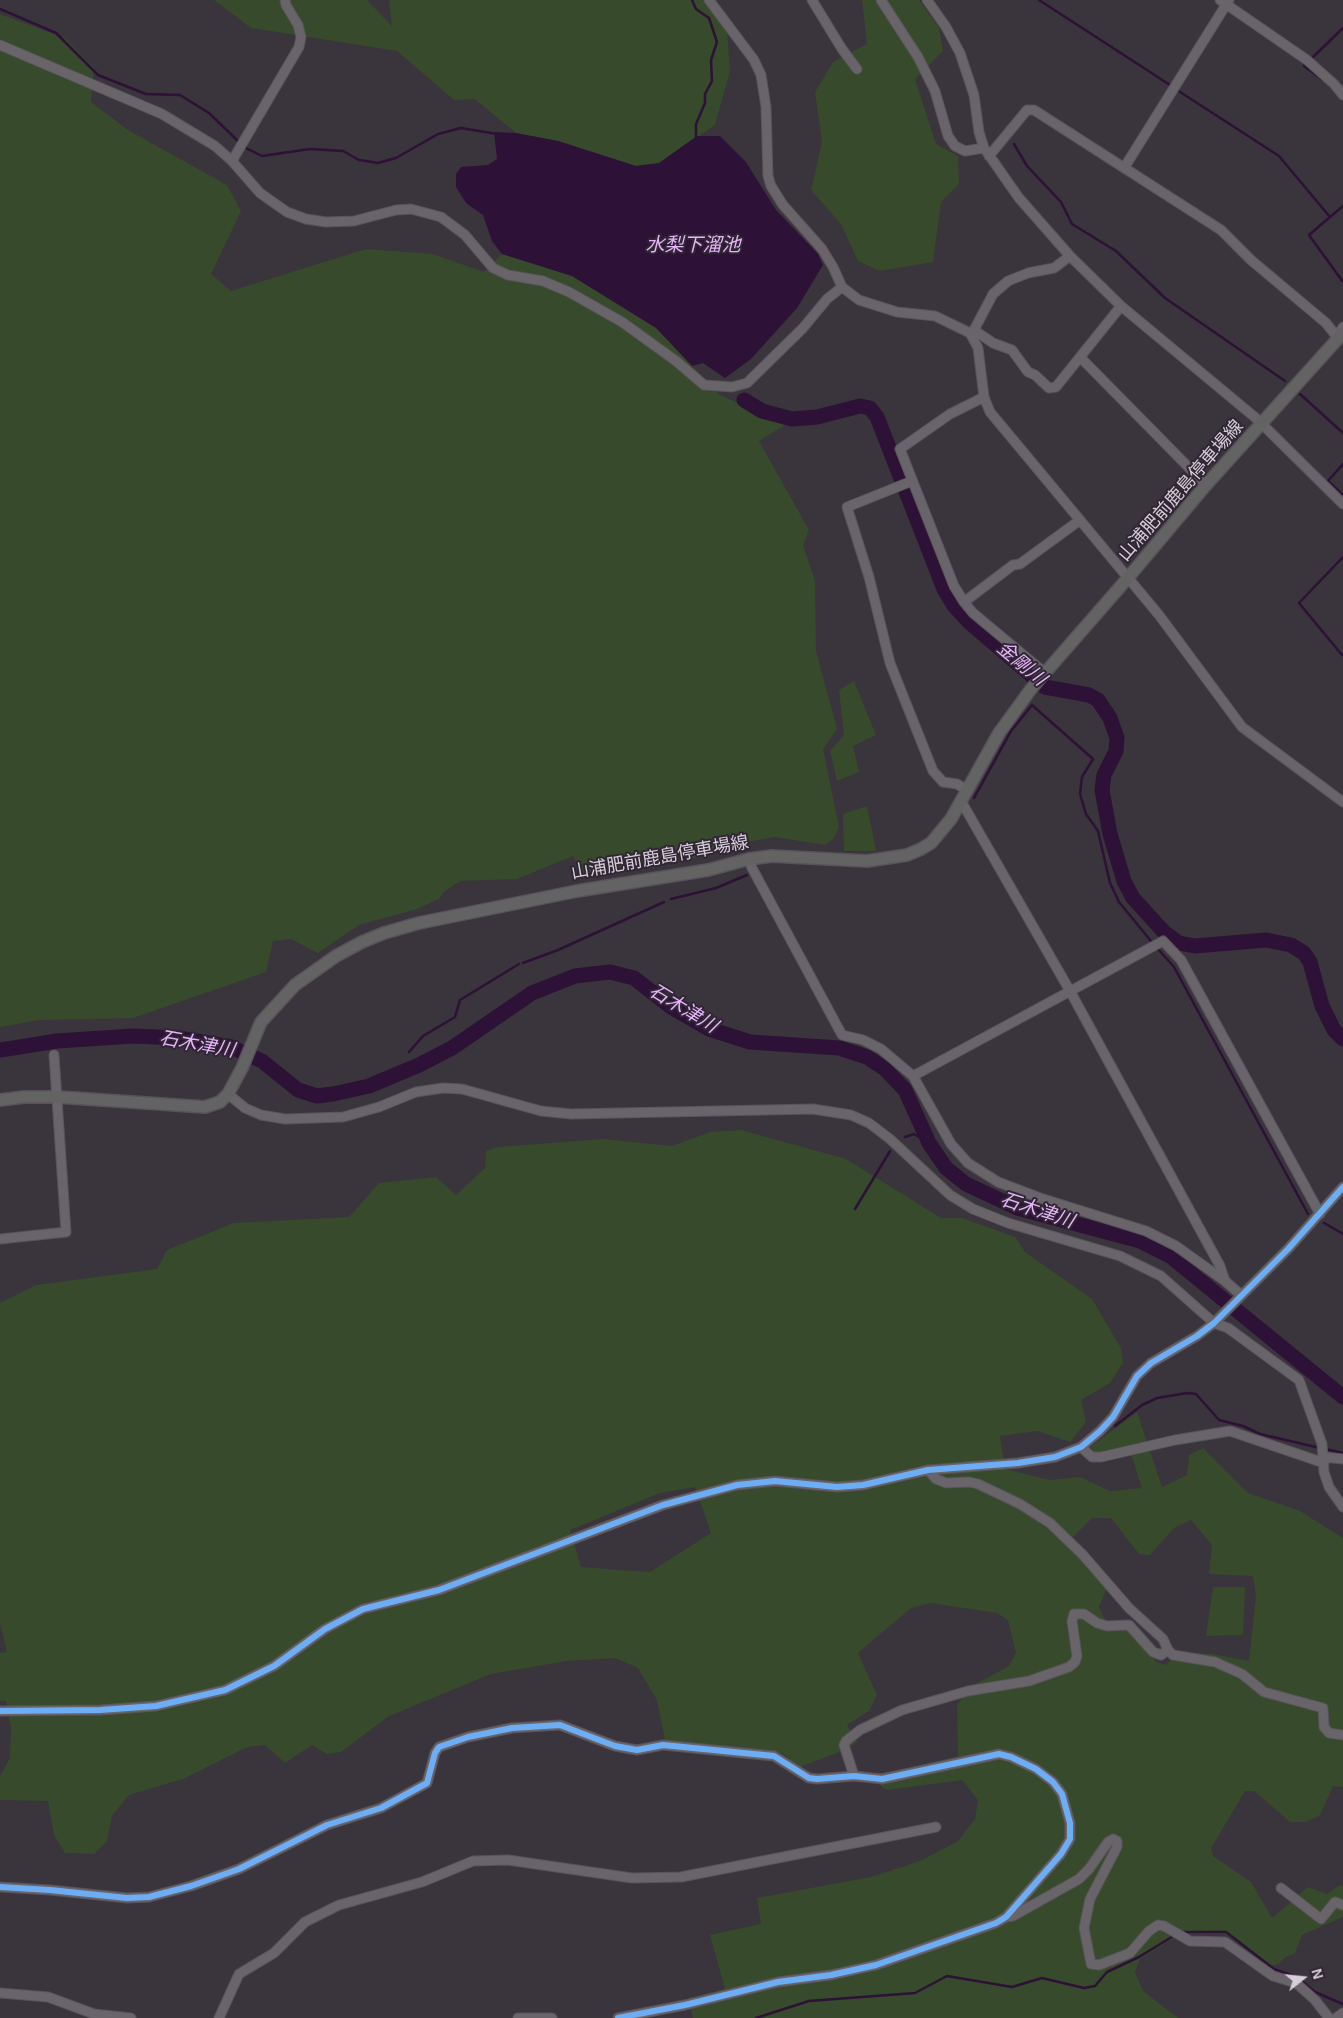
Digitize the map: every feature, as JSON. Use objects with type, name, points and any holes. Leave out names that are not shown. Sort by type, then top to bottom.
[{"type":"main road","name":"山浦肥前鹿島停車場線","points":[[228,1094],[242,1068],[253,1037],[275,1004],[295,985],[336,956],[384,933],[419,923],[577,891],[708,870],[749,859],[772,856],[867,861],[907,855],[921,849],[936,838],[951,819],[999,733],[1031,689],[1127,580],[1206,485],[1261,426],[1341,332]]},
{"type":"main road","points":[[0,1100],[24,1097],[58,1097],[198,1108],[220,1102],[228,1094]]},
{"type":"street","points":[[232,162],[299,47],[301,37],[298,25],[285,0]]},
{"type":"street","points":[[709,0],[754,60],[761,75],[766,107],[768,176],[771,186],[783,205],[822,249],[842,287],[859,300],[897,312],[934,316],[1012,350],[1028,372],[1035,375],[1049,388],[1056,387],[1121,306]]},
{"type":"street","points":[[812,0],[842,49],[857,69]]},
{"type":"street","points":[[881,0],[918,57],[935,91],[948,136],[955,146],[966,151],[987,152],[1027,110],[1034,110],[1221,230],[1251,260],[1326,323],[1341,332]]},
{"type":"street","points":[[926,0],[946,27],[960,53],[974,96],[979,132],[987,152],[1020,198],[1070,256],[1121,306],[1261,426],[1343,504]]},
{"type":"street","points":[[1124,168],[1225,1],[1309,62],[1334,84],[1343,95]]},
{"type":"street","points":[[0,45],[154,110],[214,146],[232,162],[260,193],[287,212],[306,219],[326,222],[354,221],[396,210],[411,209],[441,217],[465,235],[493,268],[508,275],[543,281],[614,318],[676,361],[704,385],[732,387],[747,383],[802,328],[827,299],[842,287]]},
{"type":"street","points":[[1070,256],[1054,268],[1028,273],[1008,281],[993,294],[972,332],[981,361],[984,397],[990,412],[1127,580],[1159,615],[1242,727],[1343,802]]},
{"type":"street","points":[[1081,358],[1206,485]]},
{"type":"street","points":[[984,397],[950,414],[900,449],[954,586],[964,602],[973,613],[1045,673]]},
{"type":"street","points":[[912,480],[847,507],[869,577],[890,663],[933,771],[943,782],[957,784],[967,790]]},
{"type":"street","points":[[964,602],[1013,565],[1020,564],[1080,520]]},
{"type":"street","points":[[961,801],[1070,991],[1220,1266],[1225,1281]]},
{"type":"street","points":[[749,859],[752,868],[842,1035],[863,1040],[881,1049],[912,1076],[951,1144],[968,1163],[1006,1185],[1040,1198],[1146,1231],[1176,1246],[1225,1281],[1240,1296]]},
{"type":"street","points":[[912,1076],[1162,941],[1181,960],[1320,1214]]},
{"type":"street","points":[[0,1239],[66,1232],[54,1055]]},
{"type":"street","points":[[228,1094],[245,1108],[261,1114],[285,1119],[343,1117],[379,1107],[416,1092],[443,1088],[462,1089],[541,1110],[571,1114],[813,1109],[851,1115],[869,1123],[890,1139],[950,1194],[974,1209],[1008,1223],[1120,1256],[1140,1264],[1161,1276],[1214,1323],[1236,1333],[1299,1380],[1323,1454],[1329,1487],[1343,1507]]},
{"type":"street","points":[[0,1710],[100,1710],[147,1707],[225,1690],[274,1666],[325,1629],[363,1609],[439,1590],[663,1505],[737,1485],[775,1481],[837,1487],[854,1486],[928,1470],[1018,1463],[1056,1457],[1081,1447],[1113,1417],[1137,1376],[1151,1363],[1197,1336],[1214,1323],[1320,1214],[1343,1187]]},
{"type":"street","points":[[1081,1447],[1092,1457],[1101,1457],[1175,1440],[1230,1431],[1343,1459]]},
{"type":"street","points":[[928,1470],[936,1479],[946,1483],[969,1482],[978,1484],[1020,1504],[1050,1523],[1083,1556],[1129,1608],[1163,1639],[1168,1650],[1180,1657],[1215,1662],[1242,1674],[1264,1692],[1323,1708],[1324,1726],[1328,1733],[1343,1734]]},
{"type":"street","points":[[854,1776],[844,1746],[846,1741],[860,1730],[902,1710],[968,1691],[1030,1681],[1069,1667],[1078,1656],[1072,1621],[1074,1614],[1084,1614],[1097,1623],[1107,1626],[1129,1625],[1153,1652],[1161,1655],[1168,1650]]},
{"type":"street","points":[[0,1887],[127,1898],[149,1897],[191,1886],[239,1869],[326,1825],[381,1808],[427,1783],[435,1753],[440,1747],[468,1737],[512,1728],[560,1725],[622,1748],[637,1750],[663,1745],[774,1756],[809,1778],[854,1776],[882,1779],[999,1754],[1012,1757],[1036,1770],[1053,1782],[1062,1794],[1070,1823],[1070,1839],[1060,1854],[1006,1917],[996,1923],[876,1965],[831,1975],[778,1982],[684,2005],[618,2018]]},
{"type":"street","points":[[219,2018],[238,1974],[274,1953],[305,1922],[339,1905],[422,1882],[473,1860],[508,1860],[632,1878],[681,1877],[936,1827]]},
{"type":"street","points":[[1006,1917],[1013,1916],[1078,1879],[1089,1869],[1108,1842],[1113,1839],[1117,1841],[1117,1847],[1090,1899],[1084,1928],[1091,1964],[1099,1966],[1130,1953],[1149,1931],[1158,1925],[1164,1926],[1190,1941],[1225,1942],[1273,1976],[1296,1983],[1315,2000],[1329,2018]]},
{"type":"street","points":[[1281,1888],[1321,1919],[1335,1902],[1343,1905]]},
{"type":"street","points":[[0,1993],[48,1997],[94,2014],[131,2018]]},
{"type":"street","points":[[1336,2018],[1343,2013]]},
{"type":"street","points":[[518,2018],[552,2018]]},
{"type":"green space","points":[[214,0],[367,0],[392,26],[389,0],[703,0],[727,30],[730,71],[715,125],[659,163],[636,166],[558,141],[516,133],[475,99],[454,100],[397,51],[251,28]]},
{"type":"green space","points":[[862,0],[919,0],[939,28],[943,51],[915,79],[936,144],[958,156],[959,184],[941,202],[933,262],[879,271],[858,261],[841,224],[811,190],[822,142],[815,92],[833,62],[867,44]]},
{"type":"green space","points":[[0,14],[65,38],[94,68],[91,102],[128,130],[227,185],[241,211],[211,274],[231,291],[366,249],[433,254],[484,272],[502,254],[572,276],[657,328],[718,394],[785,425],[759,441],[809,530],[803,545],[815,581],[816,651],[837,729],[823,749],[839,827],[833,839],[825,845],[775,837],[735,844],[710,855],[584,878],[573,856],[517,879],[460,881],[444,892],[439,899],[417,909],[359,925],[318,953],[291,939],[273,941],[266,972],[133,1018],[39,1020],[0,1027]]},
{"type":"green space","points":[[854,681],[876,735],[853,746],[859,772],[837,781],[830,751],[844,735],[839,690]]},
{"type":"green space","points":[[867,806],[876,851],[844,851],[843,814]]},
{"type":"green space","points":[[741,1130],[846,1159],[941,1218],[962,1218],[1015,1237],[1025,1252],[1092,1299],[1121,1348],[1123,1363],[1110,1383],[1081,1400],[1086,1422],[1070,1442],[1038,1431],[1000,1436],[1005,1469],[1050,1480],[1080,1477],[1110,1491],[1142,1488],[1129,1448],[1097,1455],[1090,1447],[1137,1412],[1162,1487],[1187,1475],[1189,1455],[1203,1448],[1248,1493],[1300,1511],[1343,1538],[1343,1787],[1333,1786],[1320,1815],[1306,1822],[1290,1822],[1254,1791],[1245,1791],[1211,1848],[1213,1856],[1251,1882],[1272,1918],[1308,1887],[1327,1894],[1340,1885],[1343,1886],[1343,1917],[1302,1935],[1295,1953],[1284,1958],[1279,1964],[1268,1966],[1225,1934],[1180,1934],[1140,1959],[1135,1972],[1143,1991],[1178,2018],[693,2018],[688,1998],[725,1989],[710,1935],[761,1924],[757,1898],[871,1877],[920,1861],[958,1841],[975,1819],[978,1800],[962,1780],[887,1790],[881,1786],[878,1776],[958,1756],[957,1705],[972,1686],[1009,1666],[1016,1653],[1008,1620],[997,1613],[930,1603],[911,1608],[858,1653],[877,1695],[869,1711],[847,1725],[857,1742],[847,1749],[800,1767],[782,1753],[665,1740],[657,1700],[638,1668],[616,1658],[567,1661],[491,1674],[389,1716],[341,1752],[327,1754],[312,1745],[285,1763],[265,1745],[247,1747],[183,1779],[129,1795],[112,1816],[107,1841],[94,1854],[65,1853],[54,1835],[48,1801],[0,1800],[0,1776],[10,1758],[11,1728],[6,1701],[0,1701],[0,1653],[7,1652],[0,1623],[0,1303],[36,1285],[157,1269],[167,1250],[234,1223],[349,1217],[379,1183],[436,1177],[456,1195],[485,1168],[486,1151],[498,1147],[603,1139],[672,1146],[710,1132]],"holes":[[[695,1487],[711,1533],[650,1572],[581,1567],[570,1530],[660,1493]],[[1092,1518],[1111,1518],[1139,1554],[1150,1555],[1174,1528],[1191,1520],[1212,1545],[1209,1574],[1253,1576],[1256,1597],[1249,1661],[1213,1654],[1178,1652],[1166,1665],[1156,1662],[1129,1623],[1106,1622],[1099,1607],[1110,1580],[1072,1538]]]},
{"type":"green space","points":[[1213,1587],[1245,1587],[1243,1635],[1206,1636]]},
{"type":"water","name":"水梨下溜池","points":[[494,132],[516,133],[558,141],[636,166],[659,163],[697,136],[720,136],[746,162],[776,210],[818,254],[823,265],[797,308],[751,359],[725,378],[703,363],[692,366],[656,328],[572,276],[502,254],[492,241],[483,215],[466,203],[456,187],[456,174],[461,167],[488,165],[497,159]]},
{"type":"waterway","points":[[692,0],[696,9],[709,18],[717,42],[711,60],[712,81],[705,94],[705,103],[696,124],[696,139]]},
{"type":"waterway","points":[[1039,0],[1170,85]]},
{"type":"waterway","points":[[0,9],[56,33],[98,75],[146,94],[180,95],[209,113],[240,143]]},
{"type":"waterway","points":[[1310,60],[1343,28]]},
{"type":"waterway","points":[[1306,64],[1304,66],[1323,80]]},
{"type":"waterway","points":[[1177,90],[1279,156],[1330,217],[1309,235],[1343,282]]},
{"type":"waterway","points":[[244,147],[262,156],[310,149],[343,151],[359,160],[378,163],[396,158],[438,134],[461,128],[497,134]]},
{"type":"waterway","points":[[1014,144],[1027,166],[1061,202],[1072,224],[1116,251],[1165,298],[1285,381]]},
{"type":"waterway","points":[[1330,217],[1343,206]]},
{"type":"waterway","points":[[1300,394],[1343,433]]},
{"type":"waterway","name":"金剛川","points":[[744,400],[762,411],[792,419],[817,417],[860,406],[870,408],[877,417],[944,589],[955,607],[969,622],[1045,687],[1089,695],[1098,700],[1110,718],[1117,738],[1116,751],[1104,775],[1102,790],[1110,834],[1124,881],[1133,898],[1164,932],[1179,943],[1195,946],[1266,940],[1291,945],[1304,953],[1310,962],[1322,1006],[1334,1030],[1343,1039]]},
{"type":"waterway","points":[[1343,464],[1328,481],[1343,495]]},
{"type":"waterway","points":[[1342,655],[1299,603],[1343,557]]},
{"type":"waterway","points":[[974,798],[1011,731],[1032,705],[1093,759],[1082,777],[1080,794],[1086,814],[1098,831],[1110,883],[1119,902],[1151,941]]},
{"type":"waterway","points":[[671,899],[716,888],[747,875]]},
{"type":"waterway","points":[[523,963],[558,950],[664,902]]},
{"type":"waterway","points":[[1158,949],[1174,967],[1308,1214]]},
{"type":"waterway","points":[[409,1052],[423,1036],[455,1017],[460,1000],[519,964]]},
{"type":"waterway","name":"石木津川","points":[[0,1050],[57,1041],[133,1036],[179,1038],[231,1047],[262,1061],[298,1090],[317,1096],[369,1086],[419,1065],[452,1048],[532,993],[575,976],[610,972],[634,978],[671,1007],[709,1029],[750,1042],[839,1048],[867,1057],[885,1069],[905,1090],[929,1143],[946,1168],[966,1184],[1017,1208],[1140,1241],[1170,1256],[1343,1397]]},
{"type":"waterway","points":[[905,1137],[914,1134],[929,1143]]},
{"type":"waterway","points":[[855,1209],[890,1151]]},
{"type":"waterway","points":[[1324,1223],[1343,1234]]},
{"type":"waterway","points":[[1115,1426],[1142,1405],[1157,1398],[1187,1393],[1196,1394],[1219,1420],[1243,1426],[1260,1434],[1320,1448]]},
{"type":"waterway","points":[[1326,1449],[1343,1453]]},
{"type":"waterway","points":[[1179,1932],[1226,1932],[1274,1969],[1297,1977],[1315,1992],[1343,2004]]},
{"type":"waterway","points":[[756,2018],[809,2001],[915,1993],[947,1976],[1012,1987],[1042,1978],[1084,1988],[1095,1986],[1107,1972],[1139,1957],[1175,1935]]},
{"type":"cycle path","points":[[0,1711],[100,1710],[156,1706],[225,1690],[274,1666],[325,1629],[363,1609],[439,1590],[663,1505],[737,1485],[775,1481],[837,1487],[863,1485],[928,1470],[1018,1463],[1055,1457],[1081,1447],[1113,1417],[1137,1376],[1151,1363],[1197,1336],[1214,1323],[1288,1249],[1343,1187]]},
{"type":"cycle path","points":[[0,1887],[127,1898],[149,1897],[191,1886],[239,1869],[327,1825],[381,1808],[427,1783],[435,1753],[439,1747],[468,1737],[512,1728],[560,1725],[615,1746],[637,1750],[663,1745],[774,1756],[809,1778],[817,1779],[854,1776],[882,1779],[999,1754],[1011,1757],[1036,1769],[1053,1782],[1062,1794],[1070,1823],[1070,1839],[1061,1854],[1006,1917],[996,1923],[876,1965],[831,1975],[778,1982],[685,2005],[618,2018]]}]
